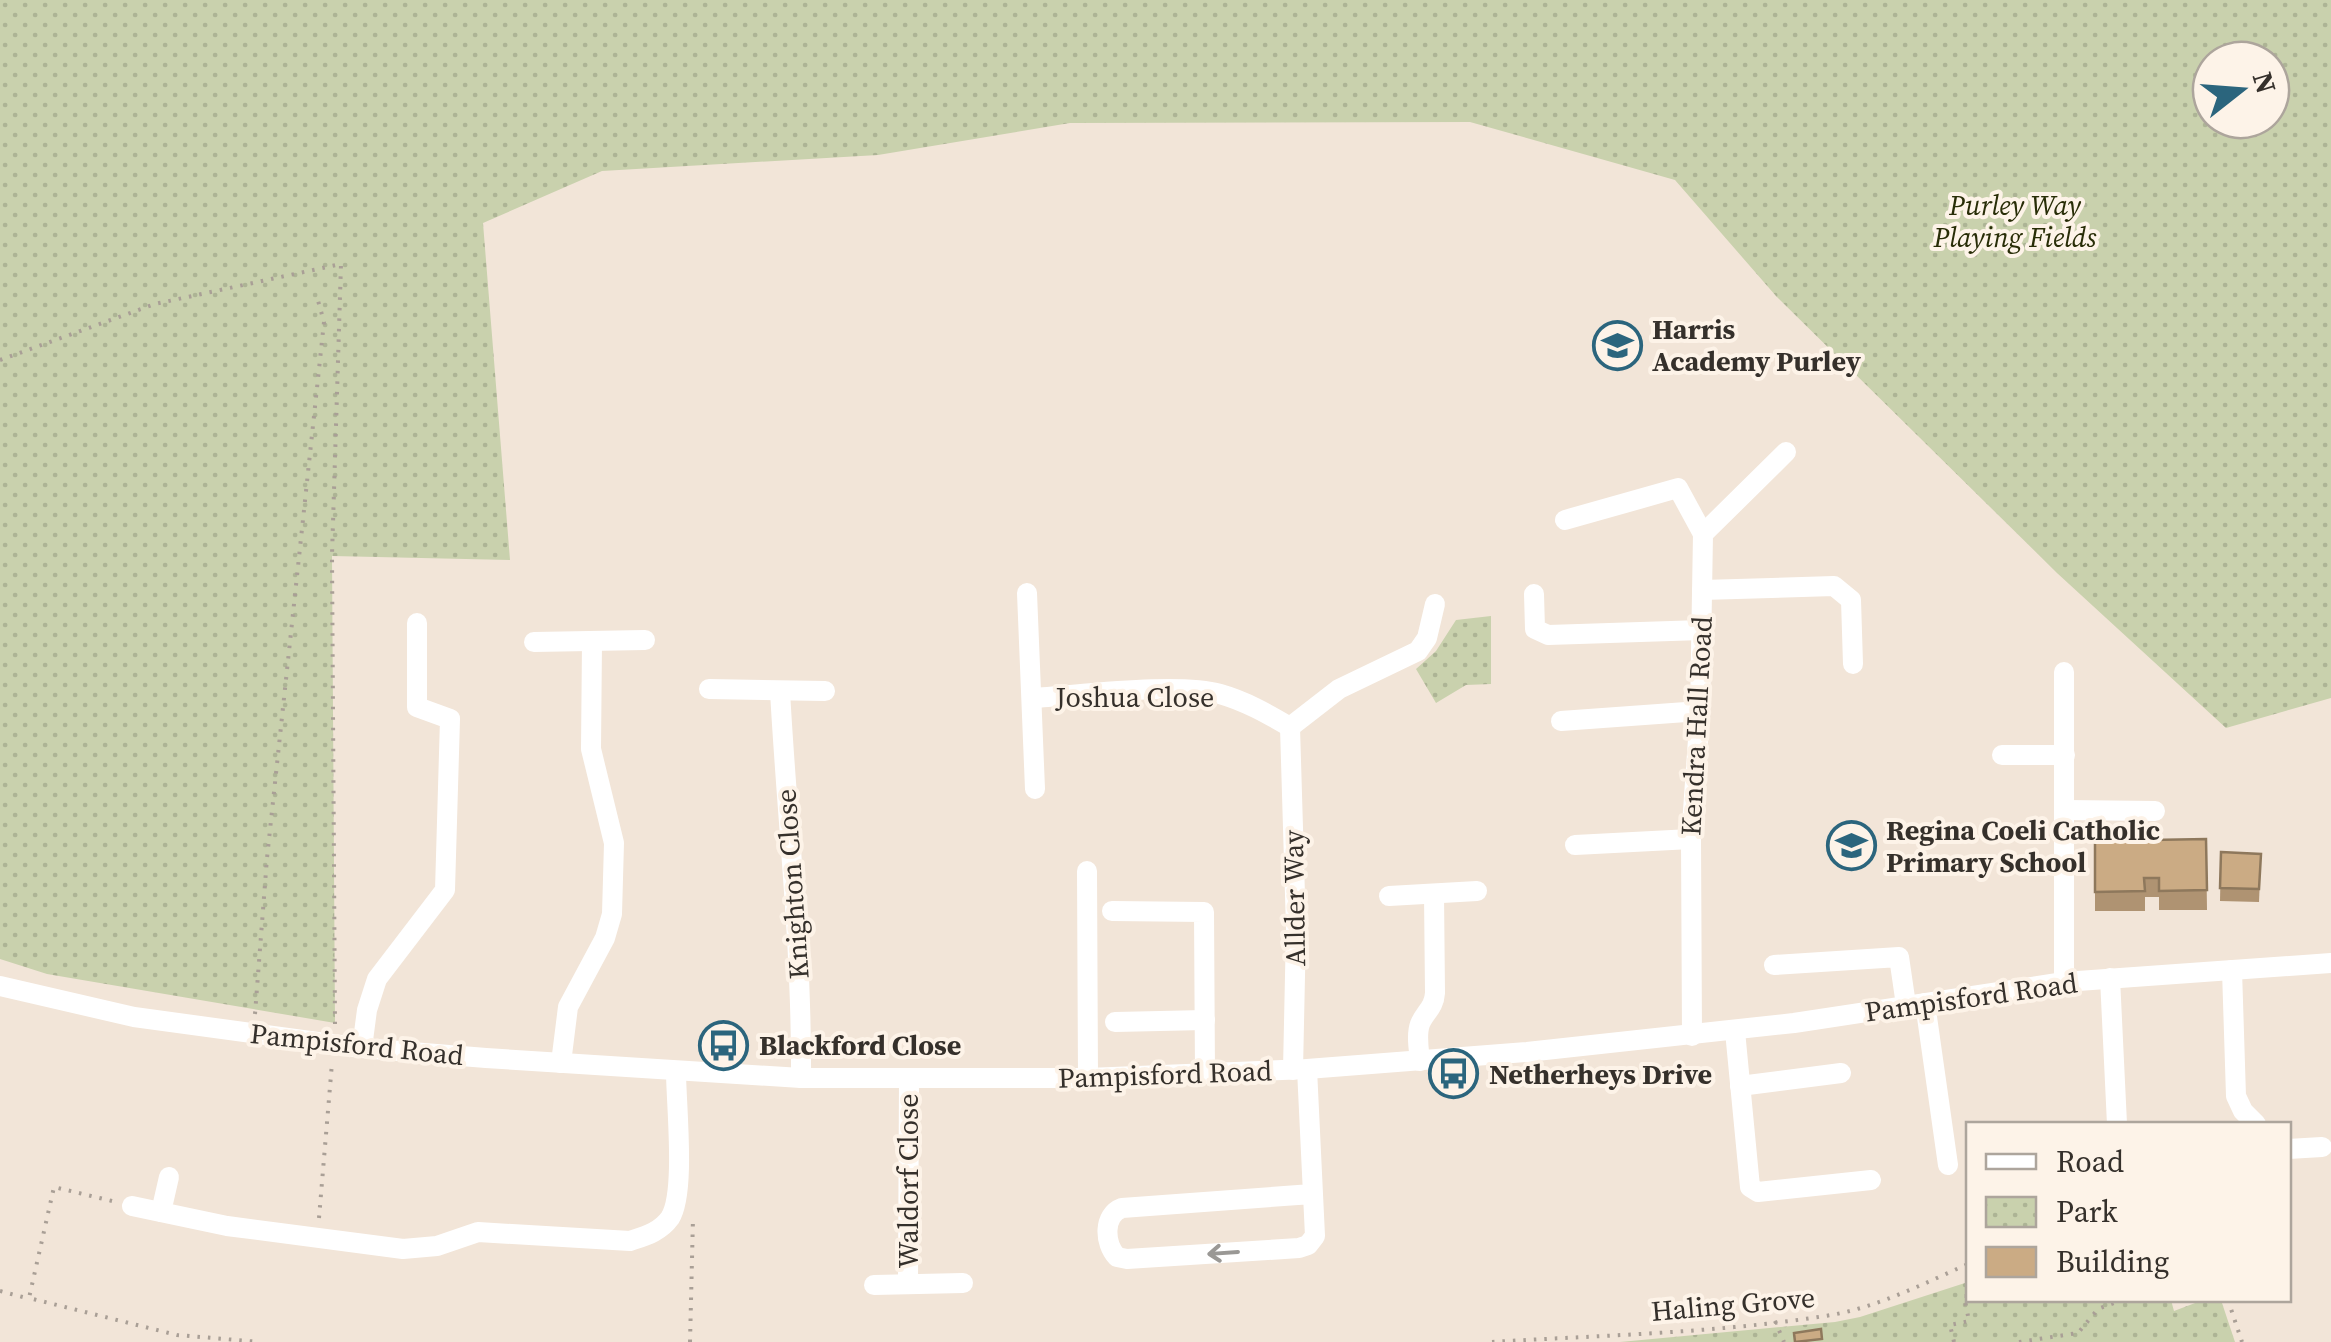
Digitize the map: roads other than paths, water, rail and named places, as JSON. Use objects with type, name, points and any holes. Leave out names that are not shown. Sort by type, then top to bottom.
[{"type":"street","points":[[1565,520],[1678,488],[1703,534],[1786,452]]},
{"type":"street","name":"Kendra Hall Road","points":[[1692,1036],[1691,839],[1700,712],[1703,534]]},
{"type":"street","points":[[1702,590],[1834,586],[1851,600],[1853,664]]},
{"type":"street","name":"Joshua Close","points":[[1027,593],[1035,789]]},
{"type":"street","points":[[1534,594],[1535,629],[1548,634],[1702,630]]},
{"type":"street","points":[[1290,727],[1340,689],[1418,651],[1427,638],[1435,604]]},
{"type":"street","points":[[362,1048],[367,1010],[378,979],[445,890],[450,719],[417,707],[416,623]]},
{"type":"street","points":[[534,642],[644,640]]},
{"type":"street","points":[[561,1063],[568,1007],[605,938],[612,914],[614,843],[591,749],[592,642]]},
{"type":"street","points":[[2064,672],[2064,982]]},
{"type":"street","points":[[709,689],[825,691]]},
{"type":"street","name":"Knighton Close","points":[[780,691],[789,856],[798,930],[801,1078]]},
{"type":"street","name":"Joshua Close","points":[[1033,698],[1217,693],[1290,727]]},
{"type":"street","points":[[1561,722],[1700,712]]},
{"type":"street","name":"Allder Way","points":[[1290,727],[1300,1070]]},
{"type":"street","points":[[2002,755],[2065,755]]},
{"type":"street","points":[[2065,810],[2155,811]]},
{"type":"street","points":[[1575,845],[1691,839]]},
{"type":"street","points":[[1088,871],[1088,1078]]},
{"type":"street","points":[[1389,896],[1477,891]]},
{"type":"street","points":[[1420,1061],[1420,1022],[1434,1005],[1436,993],[1434,894]]},
{"type":"street","points":[[1112,911],[1204,912],[1205,1074]]},
{"type":"street","points":[[1774,965],[1899,957],[1915,1004],[1948,1165]]},
{"type":"street","name":"Pampisford Road","points":[[0,986],[101,1011],[362,1048],[801,1078],[1088,1078],[1420,1061],[1692,1036],[2064,982],[2331,964]]},
{"type":"street","points":[[2232,970],[2236,1096],[2243,1112],[2254,1122]]},
{"type":"street","points":[[2110,978],[2117,1122]]},
{"type":"street","points":[[1115,1022],[1205,1020]]},
{"type":"street","points":[[1735,1030],[1750,1187],[1758,1192],[1871,1180]]},
{"type":"street","points":[[1300,1070],[1312,1194],[1315,1236],[1308,1245],[1127,1259],[1117,1257],[1109,1245],[1109,1218],[1122,1208],[1312,1194]]},
{"type":"street","points":[[132,1206],[227,1226],[403,1249],[438,1246],[478,1232],[630,1241],[653,1234],[670,1218],[678,1192],[676,1072]]},
{"type":"street","points":[[1740,1086],[1842,1073]]},
{"type":"street","name":"Waldorf Close","points":[[908,1079],[908,1284]]},
{"type":"street","points":[[2291,1149],[2322,1148]]},
{"type":"street","points":[[162,1212],[169,1177]]},
{"type":"street","name":"Waldorf Close","points":[[874,1285],[962,1283]]},
{"type":"place","name":"Harris Academy Purley","points":[[1617,345]]},
{"type":"place","name":"Regina Coeli Catholic Primary School","points":[[1851,846]]},
{"type":"place","name":"Blackford Close","points":[[724,1045]]},
{"type":"place","name":"Netherheys Drive","points":[[1454,1074]]},
{"type":"park label","name":"Purley Way Playing Fields","points":[[2015,221]]}]
